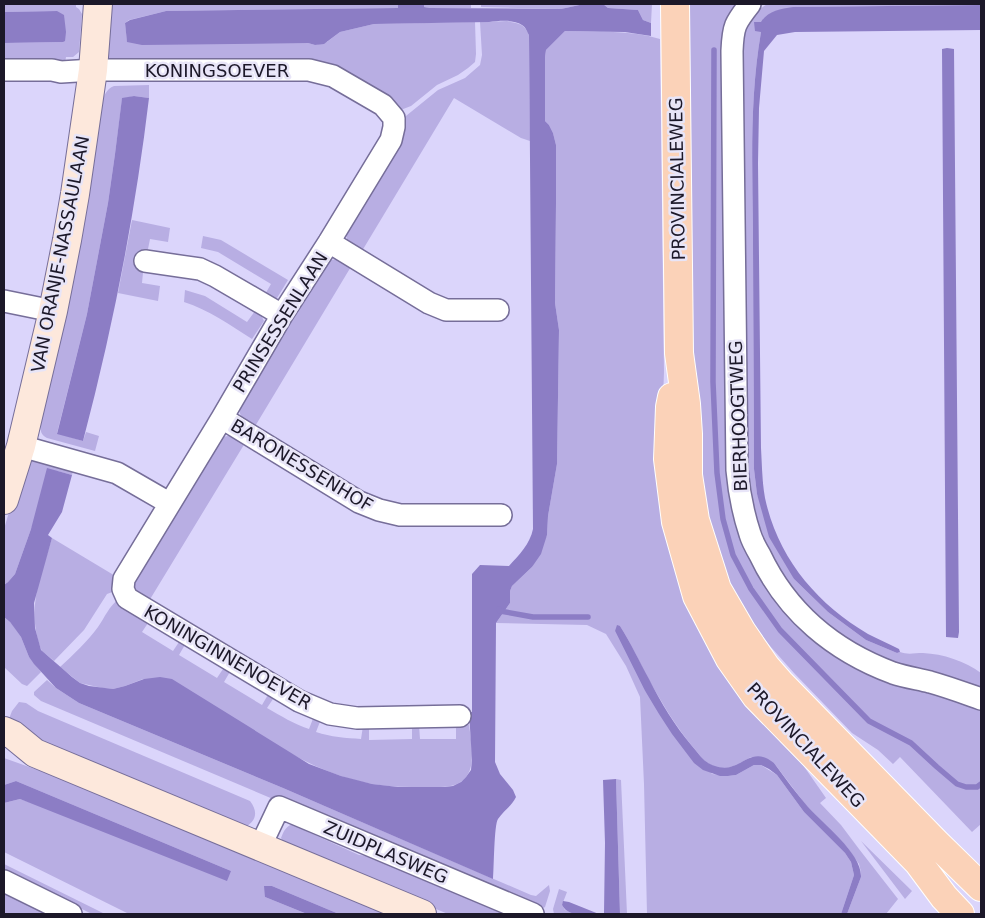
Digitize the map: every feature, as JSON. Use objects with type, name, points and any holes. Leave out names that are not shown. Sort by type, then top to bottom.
[{"type":"main road","name":"PROVINCIALEWEG","points":[[675,4],[679,354],[688,427],[688,475],[695,520],[718,589],[742,632],[766,668],[981,887]]},
{"type":"main road","name":"PROVINCIALEWEG","points":[[679,354],[670,407],[668,459],[676,522],[697,596],[730,659],[756,696],[918,862],[952,889],[975,914]]},
{"type":"main road","name":"PROVINCIALEWEG","points":[[936,843],[963,855],[981,871]]},
{"type":"main road","name":"PROVINCIALEWEG","points":[[918,862],[944,897],[960,914]]},
{"type":"street","name":"VAN ORANJE-NASSAULAAN","points":[[4,500],[21,446],[53,311],[75,194],[93,70],[98,4]]},
{"type":"street","name":"BIERHOOGTWEG","points":[[750,4],[738,20],[733,33],[732,51],[737,470],[739,491],[751,536],[766,569],[778,588],[798,612],[817,630],[839,646],[866,662],[895,674],[952,688],[981,699]]},
{"type":"street","name":"KONINGSOEVER","points":[[4,70],[52,70],[61,72],[93,70],[309,70],[333,76],[384,106],[394,118],[391,140]]},
{"type":"street","name":"PRINSESSENLAAN","points":[[123,589],[125,577],[169,503],[222,418],[282,315],[391,140]]},
{"type":"street","points":[[329,242],[429,303],[446,310],[498,310]]},
{"type":"street","points":[[145,261],[200,269],[282,315]]},
{"type":"street","points":[[4,301],[53,311]]},
{"type":"street","name":"BARONESSENHOF","points":[[222,418],[359,502],[379,510],[400,515],[501,515]]},
{"type":"street","points":[[21,446],[117,473],[169,503]]},
{"type":"street","name":"KONINGINNENOEVER","points":[[123,589],[128,598],[299,701],[330,714],[357,718],[460,716]]},
{"type":"street","points":[[4,731],[13,735],[36,753],[422,914]]},
{"type":"street","points":[[4,750],[36,753]]},
{"type":"street","name":"ZUIDPLASWEG","points":[[260,846],[279,807],[532,914]]},
{"type":"street","points":[[4,881],[71,914]]},
{"type":"shaded area","points":[[4,4],[76,4],[76,7],[82,14],[79,52],[73,57],[66,57],[65,63],[4,64],[4,43],[63,42],[57,11],[4,12]]},
{"type":"shaded area","points":[[114,4],[398,4],[398,8],[166,11],[129,20],[125,23],[127,41],[137,43],[308,43],[315,45],[327,42],[340,32],[374,24],[475,22],[475,62],[458,75],[437,85],[411,106],[398,111],[341,72],[108,61],[105,56],[110,7]]},
{"type":"shaded area","points":[[398,4],[424,4],[424,7],[429,8],[561,9],[584,4],[603,4],[608,8],[638,10],[643,20],[651,23],[651,36],[625,32],[565,31],[546,50],[545,121],[553,133],[556,145],[555,303],[559,330],[557,464],[548,516],[547,535],[541,554],[532,567],[512,586],[510,603],[496,623],[495,762],[500,774],[513,790],[516,797],[498,819],[493,879],[283,788],[79,703],[56,688],[34,664],[21,637],[4,617],[4,585],[15,574],[31,529],[47,468],[72,475],[62,512],[48,535],[52,538],[34,603],[35,628],[41,650],[80,683],[113,689],[144,679],[160,677],[172,679],[309,764],[341,776],[372,784],[398,787],[453,786],[461,782],[471,770],[469,712],[472,712],[472,574],[480,565],[509,566],[527,544],[533,529],[529,35],[523,26],[510,21],[374,24],[340,32],[324,44],[315,45],[308,43],[142,45],[127,42],[125,23],[166,11],[398,8]]},
{"type":"shaded area","points":[[424,4],[471,4],[471,8],[428,8],[424,7]]},
{"type":"shaded area","points":[[481,4],[584,4],[561,9],[481,7]]},
{"type":"shaded area","points":[[603,4],[652,4],[651,23],[643,20],[638,10],[608,8]]},
{"type":"shaded area","points":[[687,4],[738,4],[731,12],[725,25],[728,472],[791,617],[981,708],[981,824],[972,832],[900,757],[893,764],[878,750],[852,733],[770,646],[726,586],[705,528],[692,369]]},
{"type":"shaded area","points":[[768,4],[981,4],[793,7],[761,32],[753,104],[752,153],[754,469],[757,494],[794,579],[828,612],[866,640],[897,653],[938,655],[968,665],[981,673],[981,688],[900,665],[863,650],[824,623],[785,582],[762,539],[755,519],[747,482],[742,41],[750,19],[758,10]]},
{"type":"shaded area","points":[[981,5],[981,30],[795,32],[777,35],[764,51],[759,108],[758,163],[761,448],[765,498],[779,540],[802,577],[816,593],[849,622],[868,634],[899,649],[900,652],[897,653],[866,640],[828,612],[794,579],[769,537],[757,494],[754,469],[752,153],[753,104],[761,32],[755,31],[754,22],[761,22],[767,15],[775,11],[793,7]]},
{"type":"shaded area","points":[[57,11],[64,15],[65,41],[4,43],[4,12]]},
{"type":"shaded area","points":[[507,21],[523,26],[529,35],[530,141],[521,138],[454,98],[362,251],[348,242],[345,232],[401,120],[438,90],[465,78],[480,65],[482,55],[480,22]]},
{"type":"shaded area","points":[[565,31],[625,33],[660,39],[664,372],[662,426],[796,755],[826,798],[820,803],[841,825],[898,899],[886,914],[847,914],[861,877],[859,864],[847,847],[809,809],[774,763],[751,757],[734,766],[721,768],[712,766],[703,759],[670,715],[620,626],[615,631],[644,689],[712,774],[736,775],[754,765],[761,765],[777,775],[804,812],[845,853],[851,862],[854,875],[841,914],[647,914],[640,697],[626,666],[606,634],[587,625],[496,623],[510,603],[512,586],[532,567],[547,535],[548,516],[557,464],[559,330],[555,303],[556,145],[553,133],[545,121],[545,57],[546,50]]},
{"type":"shaded area","points":[[942,49],[954,49],[958,638],[946,637]]},
{"type":"shaded area","points":[[149,85],[149,98],[134,96],[122,99],[108,203],[87,314],[57,433],[83,441],[86,432],[99,436],[95,451],[47,438],[41,433],[41,425],[35,423],[101,104],[111,87]]},
{"type":"shaded area","points":[[134,96],[149,98],[137,185],[122,271],[83,441],[57,434],[87,314],[108,203],[122,98]]},
{"type":"shaded area","points":[[132,220],[170,228],[168,242],[150,239],[148,249],[145,252],[142,283],[160,286],[158,301],[118,293]]},
{"type":"shaded area","points":[[203,236],[221,240],[288,280],[277,298],[264,296],[271,284],[218,252],[201,248]]},
{"type":"shaded area","points":[[337,259],[352,265],[254,428],[242,417],[239,407],[326,262]]},
{"type":"shaded area","points":[[185,290],[205,296],[247,322],[255,311],[261,315],[264,321],[252,339],[211,314],[184,302]]},
{"type":"shaded area","points":[[228,436],[245,443],[149,601],[136,592],[135,576],[222,437]]},
{"type":"shaded area","points":[[33,459],[74,468],[72,475],[57,471],[31,529],[15,574],[4,585],[4,529],[22,468],[28,461]]},
{"type":"shaded area","points":[[52,538],[117,577],[115,591],[107,594],[84,630],[54,661],[42,651],[35,626],[35,601]]},
{"type":"shaded area","points":[[119,599],[150,620],[142,632],[173,651],[181,639],[186,643],[179,655],[217,678],[225,666],[231,670],[224,682],[262,705],[269,693],[275,696],[267,708],[293,722],[309,729],[314,716],[321,719],[316,732],[361,739],[363,726],[369,726],[369,740],[412,739],[412,726],[419,725],[420,739],[456,739],[456,725],[469,725],[472,759],[469,772],[458,784],[442,787],[392,786],[361,782],[340,776],[309,763],[143,679],[113,689],[80,683],[60,667],[89,638],[110,608]]},
{"type":"shaded area","points":[[4,617],[16,629],[29,657],[41,672],[27,686],[22,684],[4,667]]},
{"type":"shaded area","points":[[617,625],[624,632],[658,697],[702,758],[711,765],[724,768],[732,767],[758,756],[774,763],[808,807],[849,849],[860,868],[861,877],[847,914],[841,914],[854,875],[851,862],[845,853],[804,812],[777,775],[769,769],[761,765],[754,765],[736,775],[720,776],[703,770],[694,763],[672,734],[644,689],[615,631]]},
{"type":"shaded area","points":[[47,680],[79,703],[283,788],[531,895],[536,896],[549,885],[550,891],[545,907],[540,910],[522,904],[41,701],[34,695],[34,692]]},
{"type":"shaded area","points":[[19,702],[26,703],[38,711],[250,801],[255,809],[255,817],[242,829],[84,762],[7,724],[12,711]]},
{"type":"shaded area","points":[[4,758],[77,784],[394,914],[339,914],[272,886],[265,886],[265,897],[307,914],[129,914],[4,852],[4,803],[20,799],[231,871],[16,781],[4,785]]},
{"type":"shaded area","points":[[616,779],[621,780],[627,914],[620,914]]},
{"type":"shaded area","points":[[616,779],[620,914],[602,914],[604,913],[605,843],[603,780]]},
{"type":"shaded area","points":[[16,781],[231,871],[227,881],[20,799],[4,803],[4,785]]},
{"type":"shaded area","points":[[295,823],[301,823],[306,831],[359,855],[375,855],[519,914],[448,914],[286,846],[281,838],[282,835],[287,827]]},
{"type":"shaded area","points":[[861,841],[912,891],[905,899]]},
{"type":"shaded area","points":[[4,864],[105,914],[92,914],[4,871]]},
{"type":"shaded area","points":[[264,886],[272,886],[339,914],[307,914],[265,897]]},
{"type":"shaded area","points":[[559,889],[567,892],[562,905],[565,910],[575,914],[554,914],[553,909]]},
{"type":"shaded area","points":[[4,892],[50,914],[4,914]]},
{"type":"shaded area","points":[[563,901],[599,914],[573,914],[565,909],[562,905]]},
{"type":"waterway","points":[[714,50],[713,382],[717,473],[723,519],[733,555],[751,589],[780,630],[869,721],[911,743],[957,784],[966,787],[977,787],[981,784]]},
{"type":"waterway","points":[[499,609],[500,611],[533,617],[588,617]]}]
